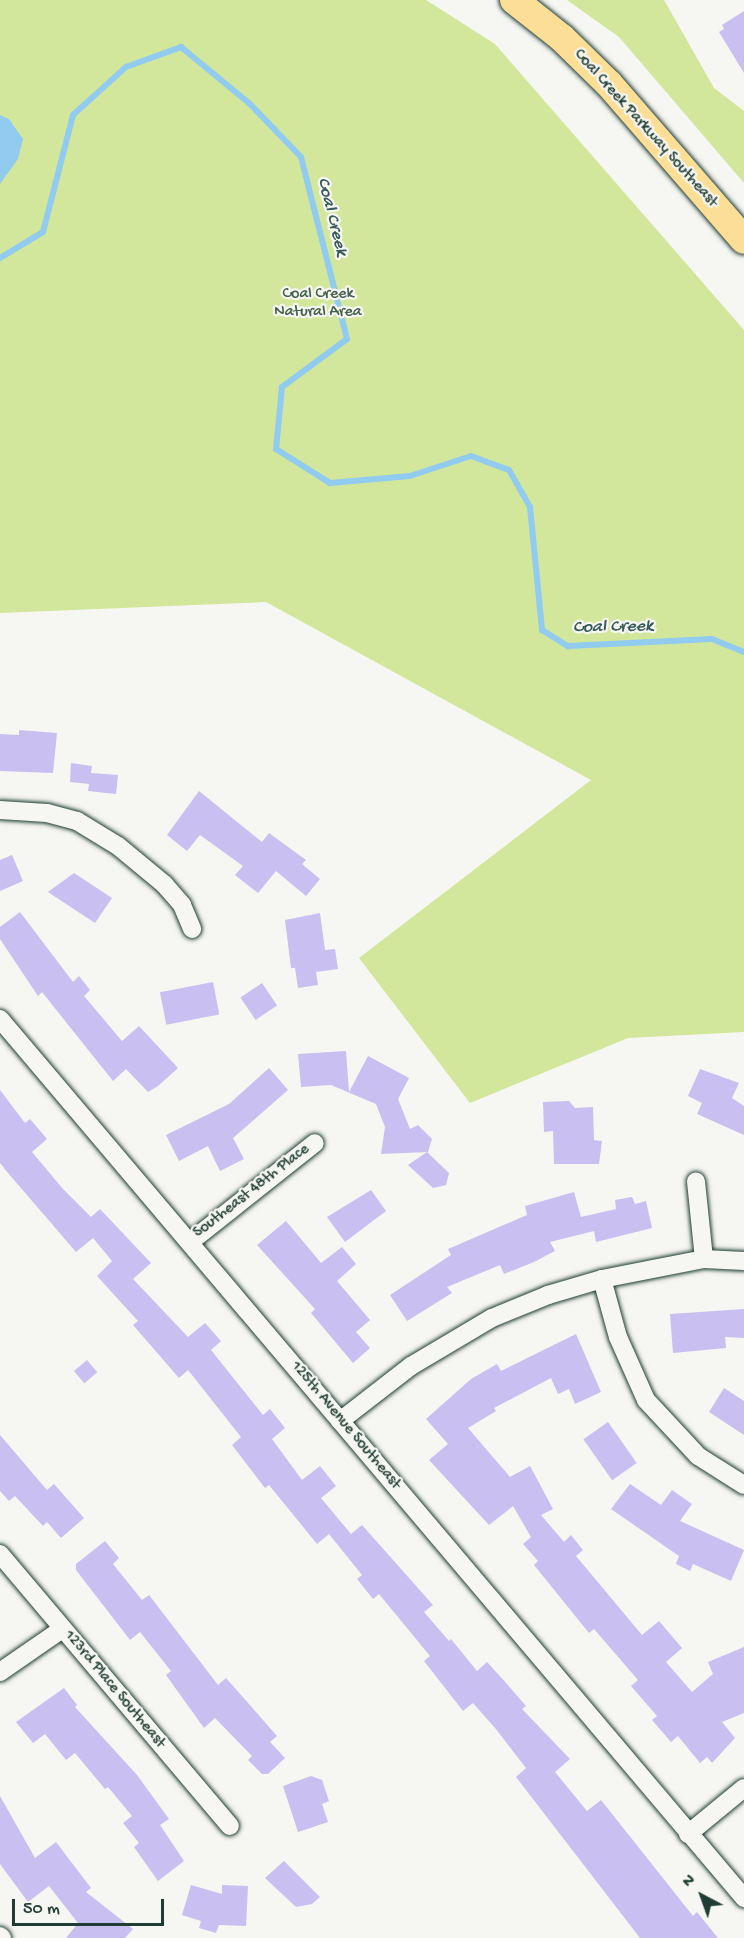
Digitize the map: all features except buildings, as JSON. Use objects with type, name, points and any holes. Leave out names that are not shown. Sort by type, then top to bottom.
[{"type":"main road","name":"Coal Creek Parkway Southeast","points":[[514,0],[562,38],[609,84],[744,240]]},
{"type":"street","points":[[0,810],[18,809],[77,821],[118,846],[164,884],[182,905],[192,929]]},
{"type":"street","name":"125th Avenue Southeast","points":[[0,1019],[744,1898]]},
{"type":"street","name":"Southeast 48th Place","points":[[190,1242],[315,1143]]},
{"type":"street","points":[[696,1181],[704,1259]]},
{"type":"street","points":[[340,1420],[411,1366],[492,1318],[548,1294],[602,1279],[704,1259],[744,1261]]},
{"type":"street","points":[[602,1279],[618,1337],[646,1400],[698,1456],[744,1485]]},
{"type":"street","name":"123rd Place Southeast","points":[[0,1554],[230,1826]]},
{"type":"street","points":[[0,1672],[62,1629]]},
{"type":"street","points":[[688,1834],[744,1788]]},
{"type":"green space","name":"Coal Creek Natural Area","points":[[0,0],[426,0],[495,44],[744,330],[744,1032],[628,1038],[470,1103],[359,958],[591,780],[266,602],[0,613]]},
{"type":"green space","points":[[567,0],[664,0],[714,88],[744,111],[744,183],[619,37]]},
{"type":"water","points":[[0,115],[9,119],[23,139],[18,159],[0,184]]},
{"type":"waterway","name":"Coal Creek","points":[[0,258],[43,232],[73,115],[126,67],[181,47],[249,103],[301,157],[347,339],[282,387],[276,449],[330,483],[410,476],[471,456],[509,470],[530,507],[542,630],[568,646],[712,639],[744,652]]}]
